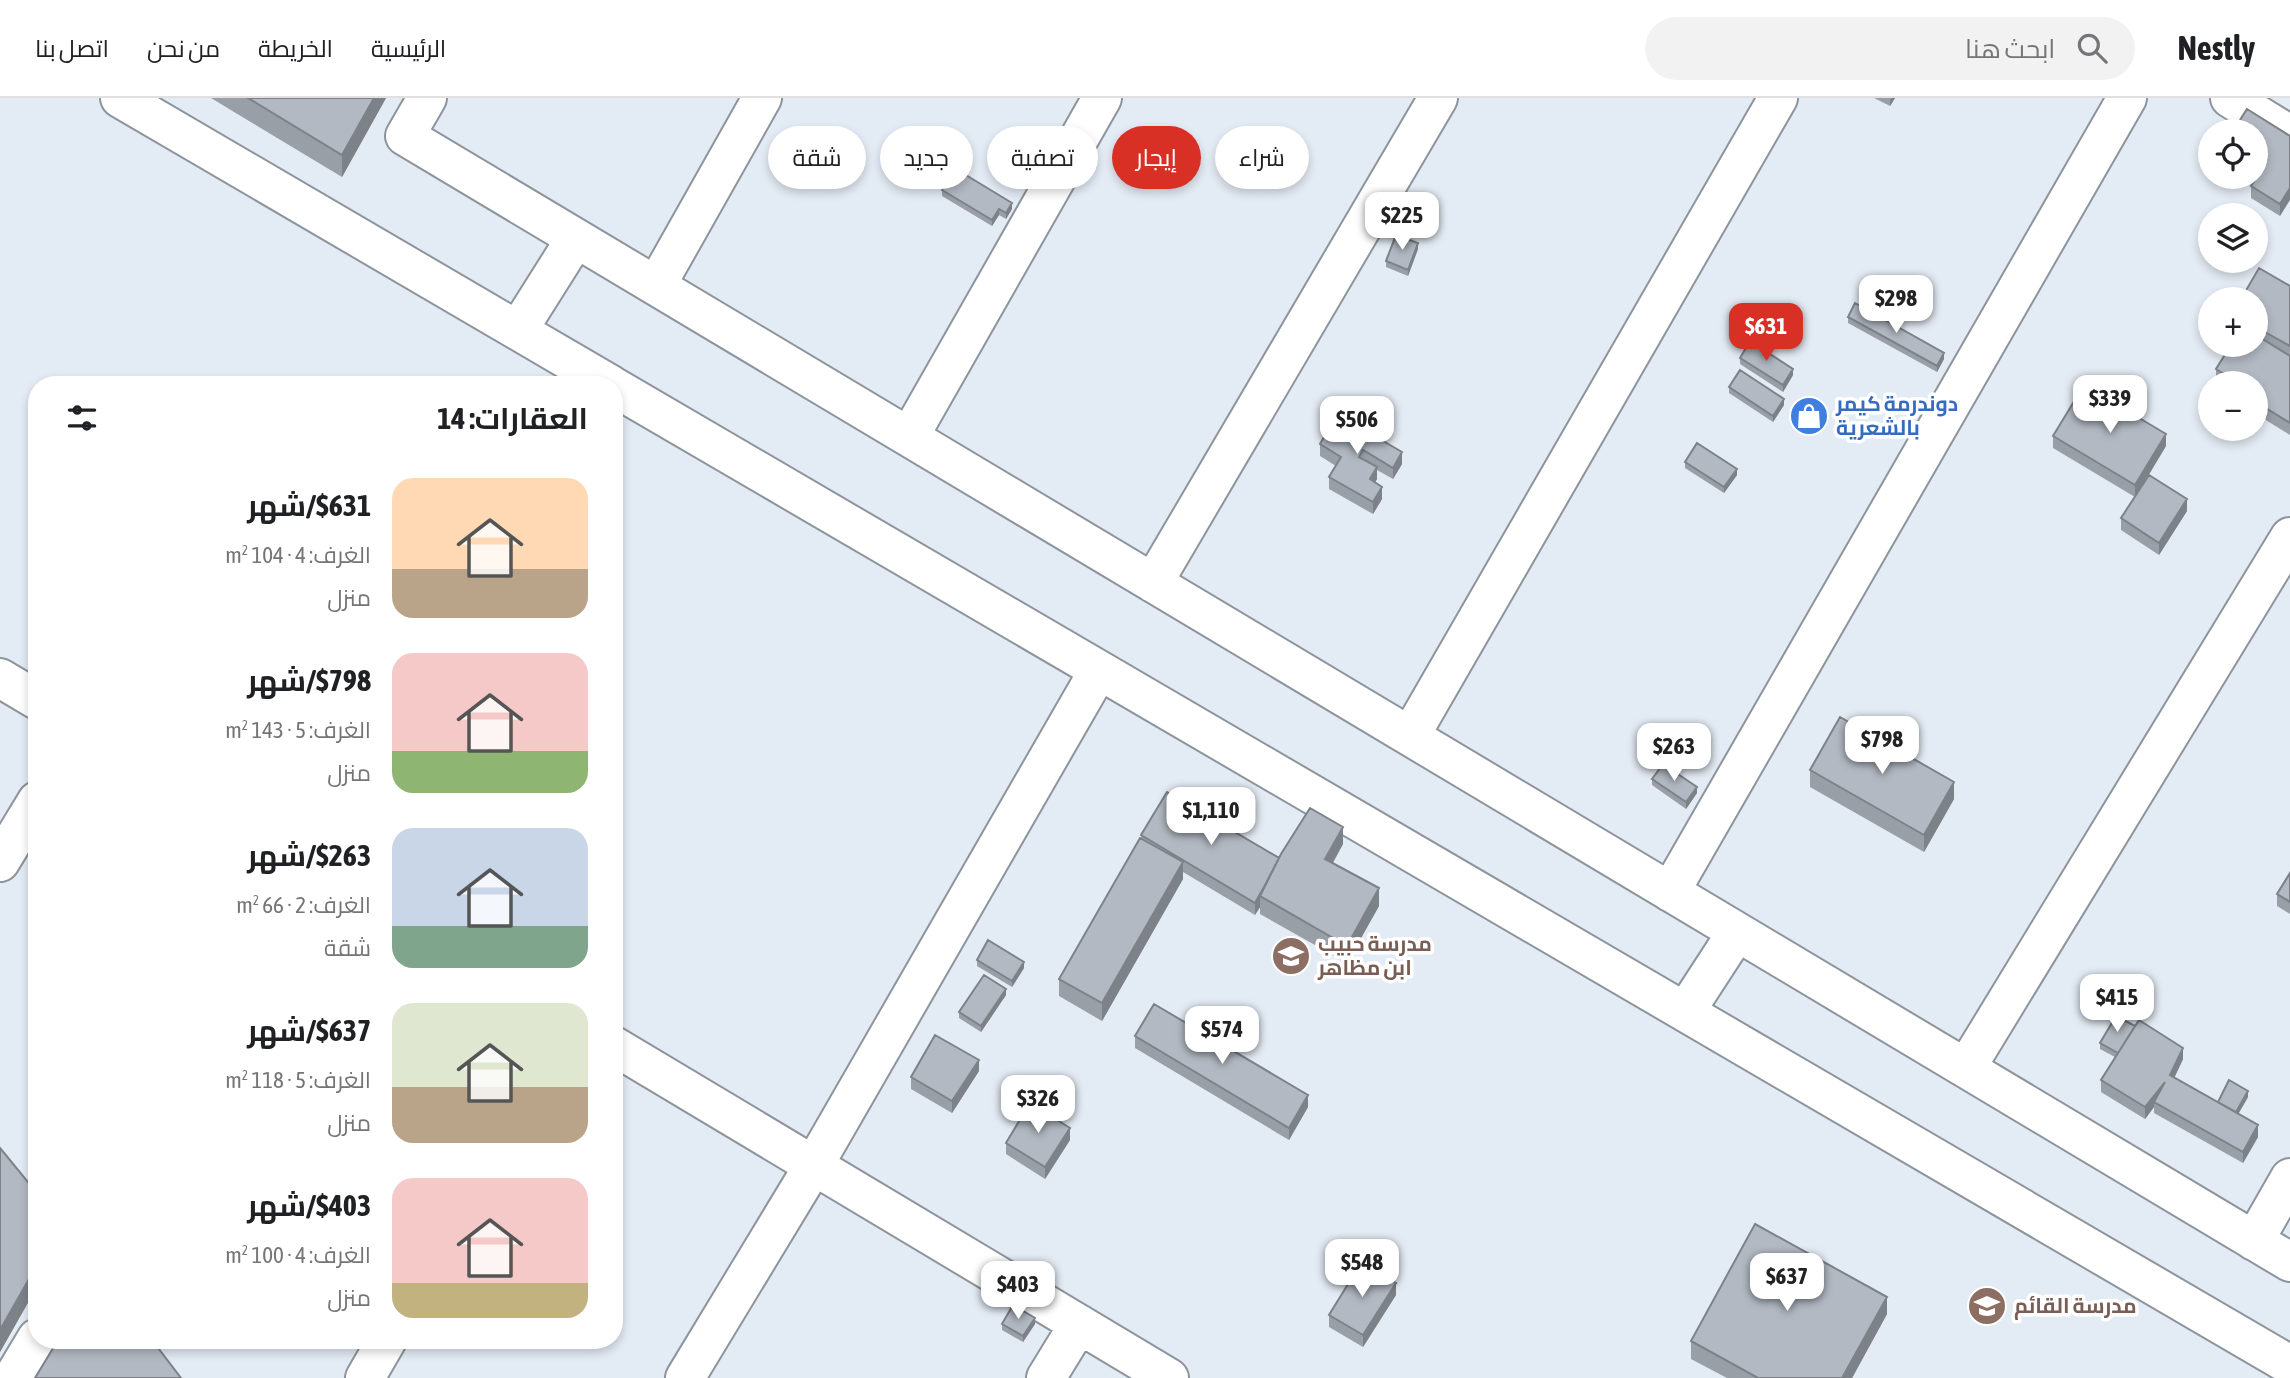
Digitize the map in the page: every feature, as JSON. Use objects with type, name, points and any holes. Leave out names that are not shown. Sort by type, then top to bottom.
[{"type":"street","points":[[120,98],[596,376]]},
{"type":"street","points":[[426,98],[405,136],[2290,1262]]},
{"type":"street","points":[[656,286],[762,98]]},
{"type":"street","points":[[909,438],[1102,98]]},
{"type":"street","points":[[1153,583],[1438,98]]},
{"type":"street","points":[[1410,736],[1778,98]]},
{"type":"street","points":[[1670,892],[2127,98]]},
{"type":"street","points":[[2230,98],[2290,135]]},
{"type":"street","points":[[518,330],[576,238]]},
{"type":"street","points":[[623,392],[2290,1365]]},
{"type":"street","points":[[1966,1068],[2290,537]]},
{"type":"street","points":[[685,1378],[814,1165],[1098,670]]},
{"type":"street","points":[[0,678],[28,695]]},
{"type":"street","points":[[0,862],[28,816]]},
{"type":"street","points":[[1685,1012],[1737,932]]},
{"type":"street","points":[[623,1051],[1169,1378]]},
{"type":"street","points":[[2254,1241],[2290,1178]]},
{"type":"street","points":[[1046,1378],[1079,1324]]},
{"type":"street","points":[[13,1378],[30,1349]]},
{"type":"street","points":[[365,1378],[382,1349]]},
{"type":"building","points":[[248,98],[374,98],[342,155]]},
{"type":"building","points":[[2247,109],[2263,119],[2241,119]]},
{"type":"building","points":[[2268,122],[2290,136],[2290,188],[2280,204],[2256,189],[2268,189]]},
{"type":"building","points":[[973,179],[1012,203],[1006,213],[999,209],[992,220],[942,190],[973,189]]},
{"type":"building","points":[[1396,235],[1418,243],[1408,270],[1386,261]]},
{"type":"building","points":[[2256,273],[2268,273],[2290,286],[2290,346],[2268,334],[2268,287],[2248,287]]},
{"type":"building","points":[[1855,303],[1944,353],[1937,366],[1848,317]]},
{"type":"building","points":[[1750,341],[1793,369],[1783,385],[1740,358]]},
{"type":"building","points":[[2268,342],[2290,356],[2290,423],[2268,409],[2268,371],[2216,369],[2224,357],[2268,357]]},
{"type":"building","points":[[1740,370],[1784,399],[1773,416],[1729,387]]},
{"type":"building","points":[[2084,385],[2166,434],[2135,485],[2053,436]]},
{"type":"building","points":[[1337,414],[1402,452],[1393,468],[1363,450],[1359,457],[1377,467],[1370,479],[1382,487],[1373,502],[1329,477],[1341,457],[1320,444]]},
{"type":"building","points":[[1697,443],[1737,469],[1724,487],[1685,462]]},
{"type":"building","points":[[2149,475],[2187,499],[2159,543],[2121,518]]},
{"type":"building","points":[[1840,717],[1954,782],[1924,835],[1810,770]]},
{"type":"building","points":[[1663,764],[1697,787],[1686,802],[1652,779]]},
{"type":"building","points":[[1167,792],[1279,858],[1255,903],[1141,835]]},
{"type":"building","points":[[1310,808],[1343,827],[1325,859],[1379,888],[1347,946],[1260,896],[1281,854]]},
{"type":"building","points":[[1140,838],[1183,862],[1102,1003],[1059,979]]},
{"type":"building","points":[[2290,873],[2290,902],[2277,894]]},
{"type":"building","points":[[988,940],[1024,962],[1012,981],[977,960]]},
{"type":"building","points":[[984,975],[1006,989],[981,1026],[959,1012]]},
{"type":"building","points":[[1154,1004],[1308,1095],[1289,1128],[1135,1036]]},
{"type":"building","points":[[2116,1016],[2135,1026],[2118,1053],[2100,1043]]},
{"type":"building","points":[[2139,1020],[2183,1048],[2170,1075],[2258,1125],[2243,1152],[2154,1102],[2165,1082],[2145,1107],[2101,1080]]},
{"type":"building","points":[[935,1035],[979,1060],[952,1101],[911,1077]]},
{"type":"building","points":[[2229,1080],[2248,1091],[2236,1112],[2218,1102]]},
{"type":"building","points":[[1030,1103],[1070,1128],[1045,1167],[1006,1143]]},
{"type":"building","points":[[0,1148],[28,1182],[28,1281],[0,1330]]},
{"type":"building","points":[[1755,1224],[1887,1297],[1842,1378],[1758,1378],[1691,1341]]},
{"type":"building","points":[[1361,1263],[1396,1283],[1363,1335],[1329,1315]]},
{"type":"building","points":[[1013,1305],[1035,1318],[1023,1336],[1002,1324]]},
{"type":"building","points":[[53,1349],[159,1349],[181,1378],[35,1378]]},
{"type":"place","name":"دوندرمة كيمر بالشعرية","points":[[1809,416]]},
{"type":"place","name":"مدرسة حبيب ابن مظاهر","points":[[1291,956]]},
{"type":"place","name":"مدرسة القائم","points":[[1987,1306]]}]
